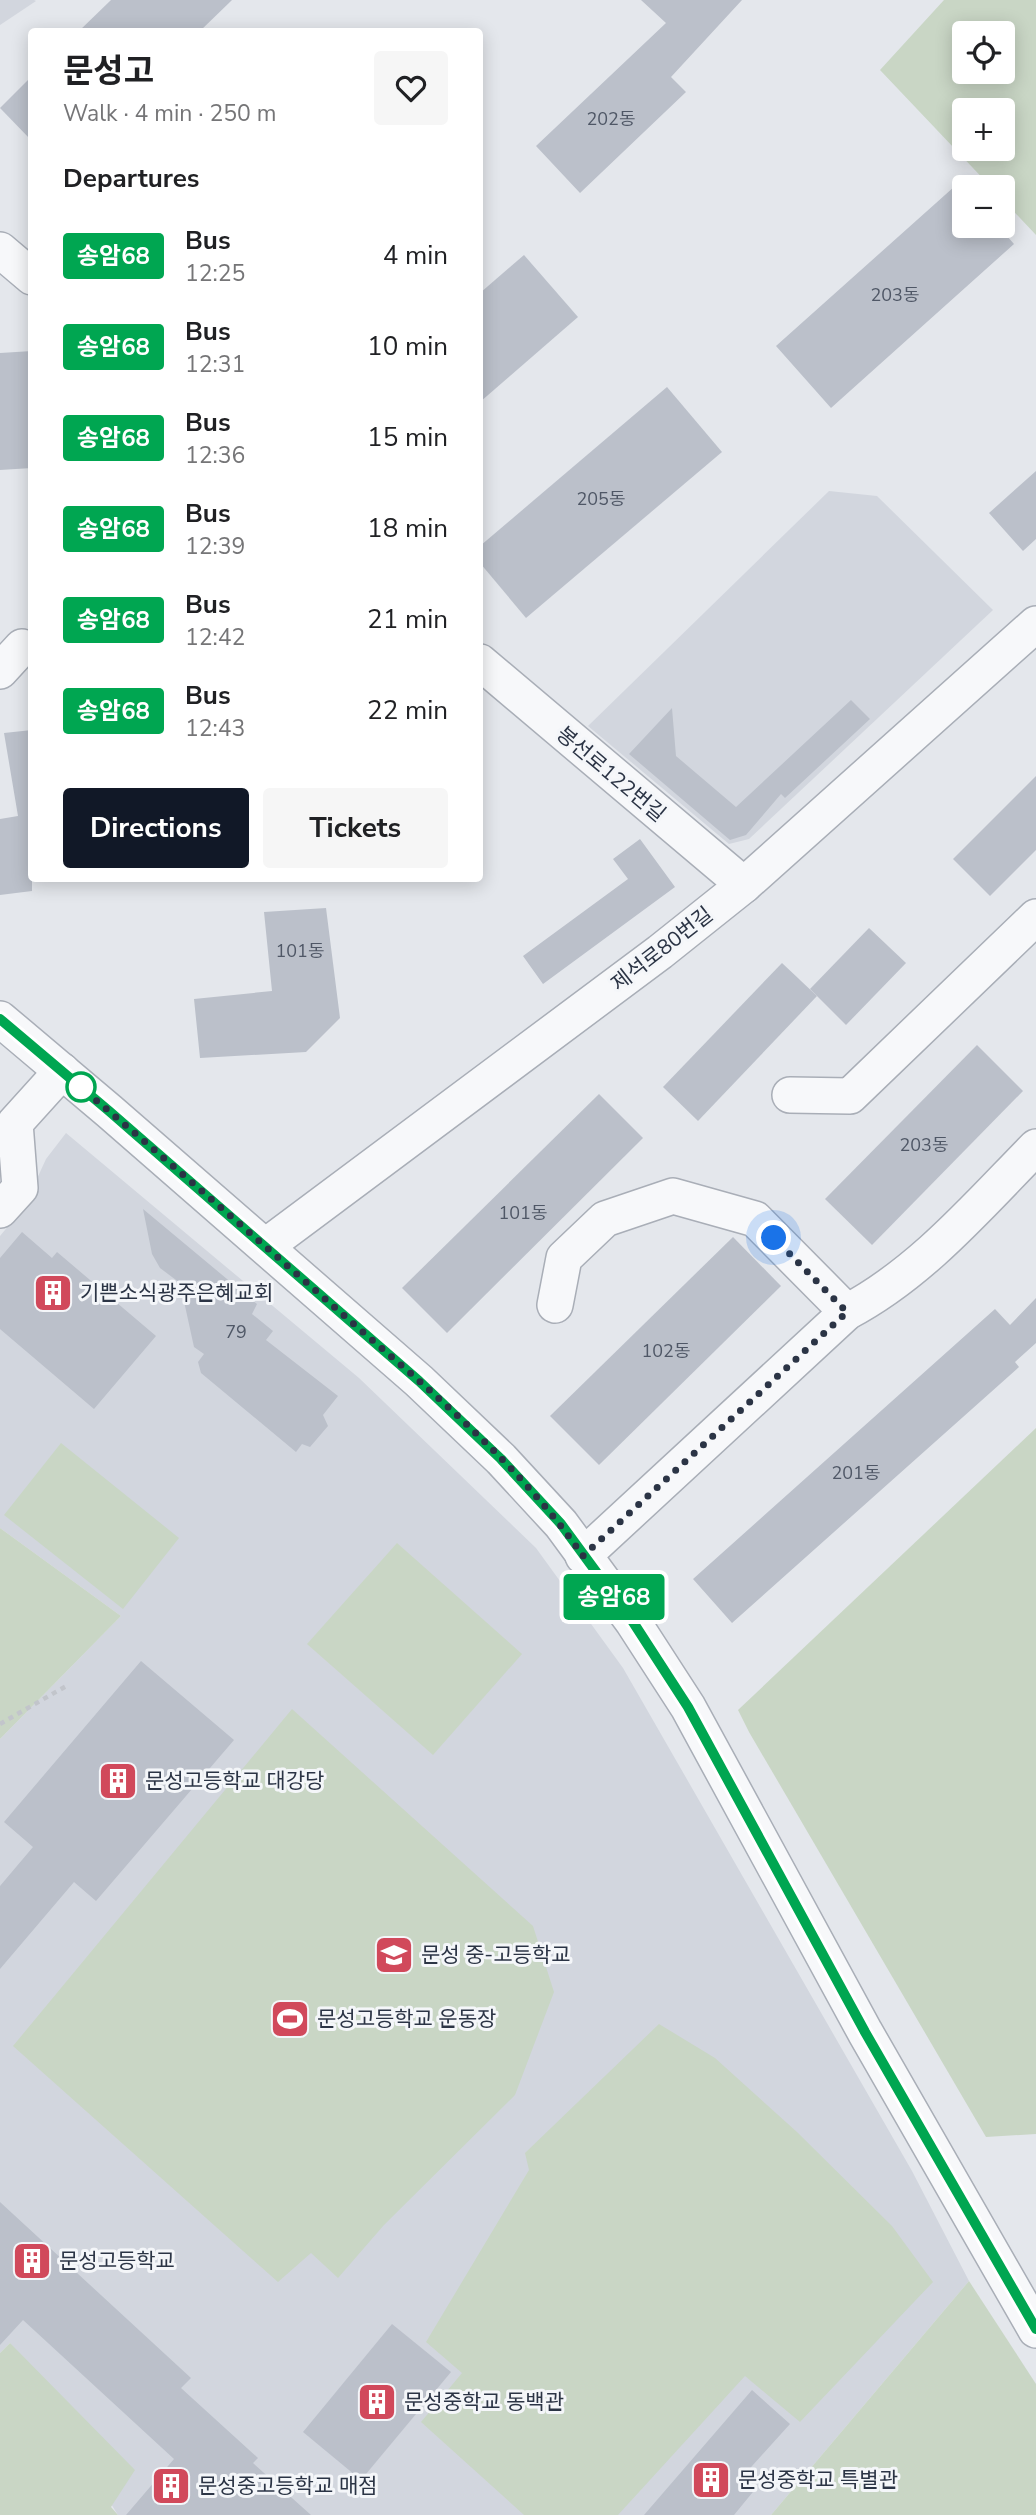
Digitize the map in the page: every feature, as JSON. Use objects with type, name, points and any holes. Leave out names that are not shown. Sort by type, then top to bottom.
[{"type":"street","points":[[0,250],[28,274]]},
{"type":"street","name":"제석로80번길","points":[[266,1246],[649,960],[744,885],[1036,624]]},
{"type":"street","name":"봉선로122번길","points":[[483,665],[744,885]]},
{"type":"street","points":[[790,1095],[850,1096],[1036,917]]},
{"type":"street","points":[[0,1019],[266,1246],[419,1381],[501,1459],[561,1524],[633,1622],[688,1707],[865,2032],[1036,2329]]},
{"type":"street","points":[[0,1210],[20,1188],[15,1123],[62,1070]]},
{"type":"street","points":[[583,1556],[847,1312],[879,1295],[946,1238],[1036,1147]]},
{"type":"street","points":[[555,1305],[564,1258],[605,1219],[673,1196],[755,1219],[847,1312]]},
{"type":"path","points":[[0,1724],[68,1685]]},
{"type":"shaded area","points":[[0,0],[34,0],[36,1],[0,25]]},
{"type":"shaded area","points":[[829,491],[877,496],[993,610],[749,839],[729,844],[588,726]]},
{"type":"shaded area","name":"문성 중-고등학교","points":[[66,1133],[359,1378],[536,1548],[623,1668],[912,2171],[969,2281],[771,2515],[118,2515],[10,2343],[0,2353],[0,1739],[121,1616],[0,1528],[0,1236],[24,1207],[46,1159]]},
{"type":"green space","points":[[944,0],[1036,0],[1036,235],[1015,213],[1015,175],[980,175],[966,161],[1015,161],[1015,98],[952,98],[952,146],[880,70]]},
{"type":"green space","points":[[1036,1428],[1036,2134],[986,2137],[738,1710]]},
{"type":"green space","points":[[61,1443],[179,1538],[123,1609],[4,1515]]},
{"type":"green space","points":[[0,1528],[121,1616],[0,1739]]},
{"type":"green space","points":[[397,1543],[522,1654],[433,1755],[307,1644]]},
{"type":"green space","name":"문성고등학교 운동장","points":[[292,1709],[533,1926],[554,1992],[515,2095],[384,2225],[338,2278],[311,2253],[278,2282],[13,2046]]},
{"type":"green space","points":[[659,2024],[715,2058],[797,2132],[892,2226],[933,2282],[800,2422],[745,2376],[618,2515],[524,2515],[421,2422],[462,2373],[426,2342],[529,2170],[525,2153]]},
{"type":"green space","points":[[969,2281],[1036,2384],[1036,2515],[771,2515]]},
{"type":"green space","points":[[10,2343],[135,2470],[111,2507],[118,2515],[0,2515],[0,2353]]},
{"type":"building","points":[[111,0],[232,0],[203,28],[82,28]]},
{"type":"building","points":[[641,0],[742,0],[671,77],[686,92],[580,193],[536,146],[666,23]]},
{"type":"building","points":[[28,80],[28,137],[0,108]]},
{"type":"building","points":[[952,189],[952,238],[1009,238],[1014,244],[831,408],[776,346]]},
{"type":"building","points":[[524,255],[578,317],[483,399],[483,290]]},
{"type":"building","points":[[28,351],[28,468],[0,470],[0,353]]},
{"type":"building","points":[[667,387],[722,452],[526,618],[483,567],[483,543]]},
{"type":"building","points":[[1036,471],[1036,539],[1023,551],[989,513]]},
{"type":"building","points":[[851,700],[870,719],[785,798],[781,794],[746,835],[730,840],[629,754],[672,708],[676,756],[736,807]]},
{"type":"building","points":[[28,730],[28,882],[32,882],[32,891],[0,895],[0,819],[18,816],[4,733]]},
{"type":"building","points":[[1036,776],[1036,850],[990,896],[953,859]]},
{"type":"building","points":[[640,839],[675,887],[543,984],[523,956],[628,879],[613,859]]},
{"type":"building","points":[[326,908],[340,1018],[306,1052],[200,1058],[194,999],[272,991],[264,912]]},
{"type":"building","points":[[869,928],[906,963],[846,1025],[810,989]]},
{"type":"building","points":[[782,963],[817,996],[698,1121],[663,1087]]},
{"type":"building","points":[[977,1045],[1023,1091],[872,1245],[825,1199]]},
{"type":"building","points":[[599,1094],[643,1138],[447,1333],[402,1288]]},
{"type":"building","points":[[143,1209],[257,1304],[252,1314],[273,1331],[266,1340],[338,1396],[323,1415],[328,1426],[310,1447],[302,1444],[296,1452],[201,1373],[198,1362],[204,1354],[194,1347],[180,1283],[160,1268],[152,1254]]},
{"type":"building","name":"기쁜소식광주은혜교회","points":[[22,1232],[52,1258],[57,1252],[156,1336],[94,1409],[0,1329],[0,1258]]},
{"type":"building","points":[[733,1237],[781,1286],[599,1465],[550,1416]]},
{"type":"building","points":[[1036,1298],[1036,1343],[1015,1362],[1019,1367],[732,1623],[693,1579],[995,1309],[1010,1325]]},
{"type":"building","name":"문성고등학교 대강당","points":[[141,1661],[234,1740],[96,1901],[74,1882],[0,1969],[0,1886],[33,1847],[4,1822]]},
{"type":"building","points":[[0,2202],[191,2378],[181,2388],[258,2458],[253,2463],[311,2515],[126,2515],[174,2459],[23,2320],[0,2345]]},
{"type":"building","name":"문성중학교 동백관","points":[[392,2324],[451,2372],[361,2480],[303,2432]]},
{"type":"building","name":"문성중학교 특별관","points":[[752,2390],[790,2424],[743,2476],[757,2487],[734,2515],[644,2515]]},
{"type":"bus line","name":"송암68","points":[[0,1019],[266,1246],[419,1381],[501,1459],[561,1524],[633,1622],[688,1707],[865,2032],[1036,2329]]},
{"type":"place","name":"기쁜소식광주은혜교회","points":[[53,1293]]},
{"type":"place","name":"문성고등학교 대강당","points":[[118,1781]]},
{"type":"place","name":"문성 중-고등학교","points":[[394,1955]]},
{"type":"place","name":"문성고등학교 운동장","points":[[290,2019]]},
{"type":"place","name":"문성고등학교","points":[[32,2261]]},
{"type":"place","name":"문성중학교 동백관","points":[[377,2402]]},
{"type":"place","name":"문성중학교 특별관","points":[[711,2480]]},
{"type":"place","name":"문성중고등학교 매점","points":[[171,2486]]},
{"type":"route","points":[[81,1087],[79,1086],[419,1381],[501,1459],[561,1524],[583,1556],[847,1312],[774,1238]]}]
